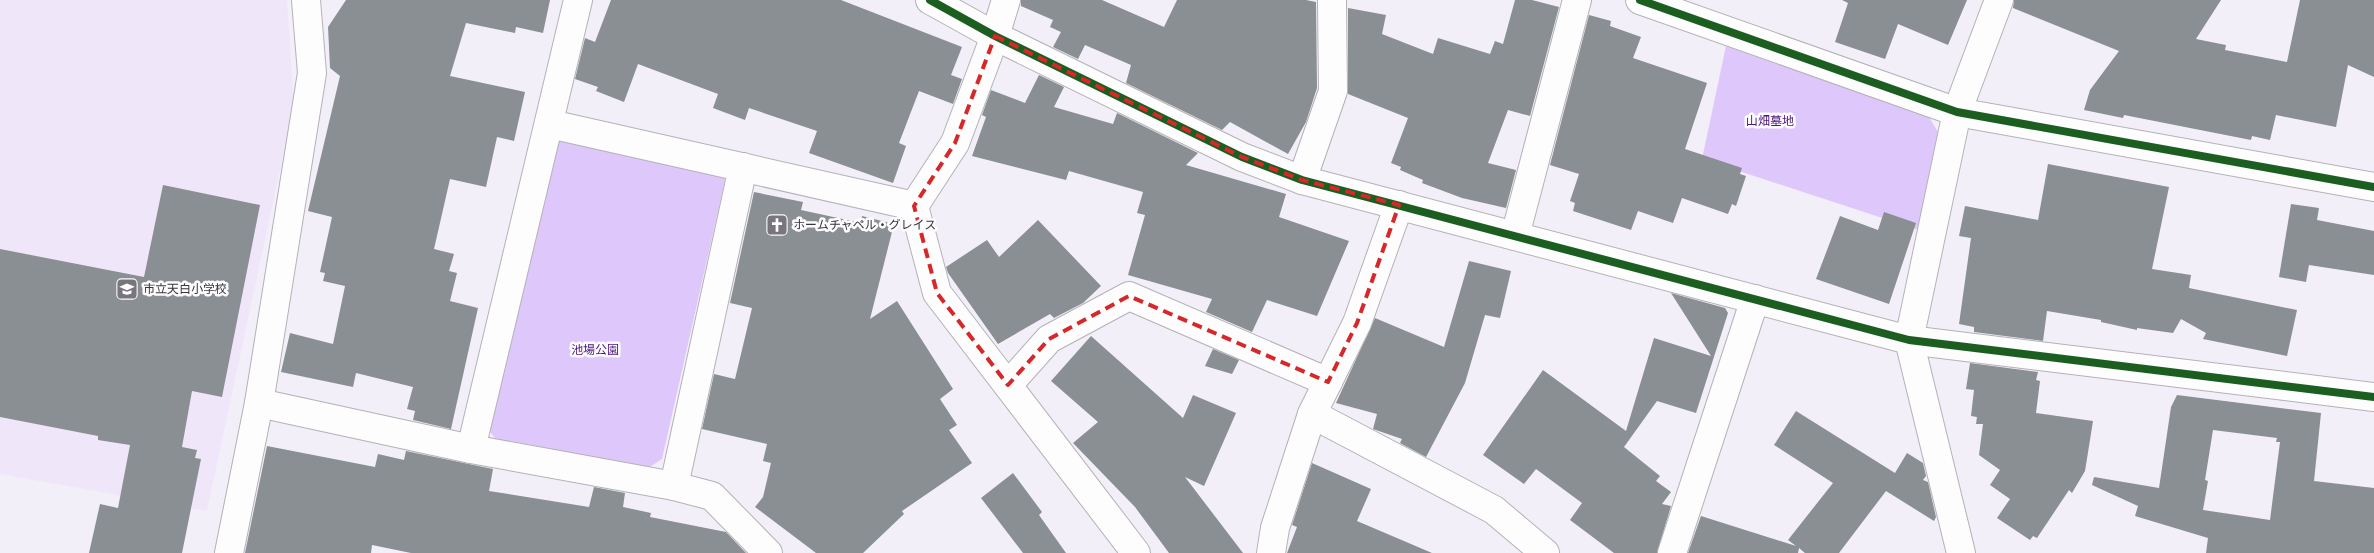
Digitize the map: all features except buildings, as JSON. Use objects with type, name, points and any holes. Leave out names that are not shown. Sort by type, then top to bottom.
[{"type":"street","points":[[229,553],[259,403],[312,73],[306,0]]},
{"type":"street","points":[[471,449],[550,124],[578,0]]},
{"type":"street","points":[[930,0],[995,36],[1242,157],[1302,180],[1909,340],[2374,397]]},
{"type":"street","points":[[1006,0],[995,36],[955,143],[914,206],[937,293],[1136,553]]},
{"type":"street","points":[[1302,180],[1333,91],[1332,0]]},
{"type":"street","points":[[1515,236],[1577,0]]},
{"type":"street","points":[[1640,0],[1957,112],[2374,187]]},
{"type":"street","points":[[1961,553],[1909,340],[1957,112],[1998,0]]},
{"type":"street","points":[[550,124],[914,206]]},
{"type":"street","points":[[674,486],[743,168]]},
{"type":"street","points":[[1271,553],[1275,528],[1312,414],[1357,323],[1399,205]]},
{"type":"street","points":[[1008,385],[1049,339],[1129,296],[1328,382]]},
{"type":"street","points":[[1672,553],[1755,299]]},
{"type":"street","points":[[259,403],[471,449],[674,486],[712,496],[768,553]]},
{"type":"street","points":[[1312,414],[1494,510],[1545,553]]},
{"type":"highlighted area","points":[[995,36],[1242,157],[1302,180],[1399,205],[1357,323],[1328,382],[1129,296],[1049,339],[1008,385],[937,293],[914,206],[955,143]]},
{"type":"shaded area","name":"市立天白小学校","points":[[0,0],[287,0],[294,105],[207,511],[0,474]]},
{"type":"green space","name":"山畑墓地","points":[[1726,46],[1929,117],[1938,132],[1919,230],[1702,159]]},
{"type":"green space","name":"池場公園","points":[[566,134],[718,169],[725,180],[662,459],[648,468],[495,438],[486,427],[554,144]]},
{"type":"cycle path","points":[[930,0],[995,36],[1242,157],[1302,180],[1909,340],[2374,397]]},
{"type":"cycle path","points":[[1640,0],[1957,112],[2374,187]]},
{"type":"place","name":"ホームチャペル・グレイス","points":[[777,225]]},
{"type":"place","name":"市立天白小学校","points":[[127,289]]}]
